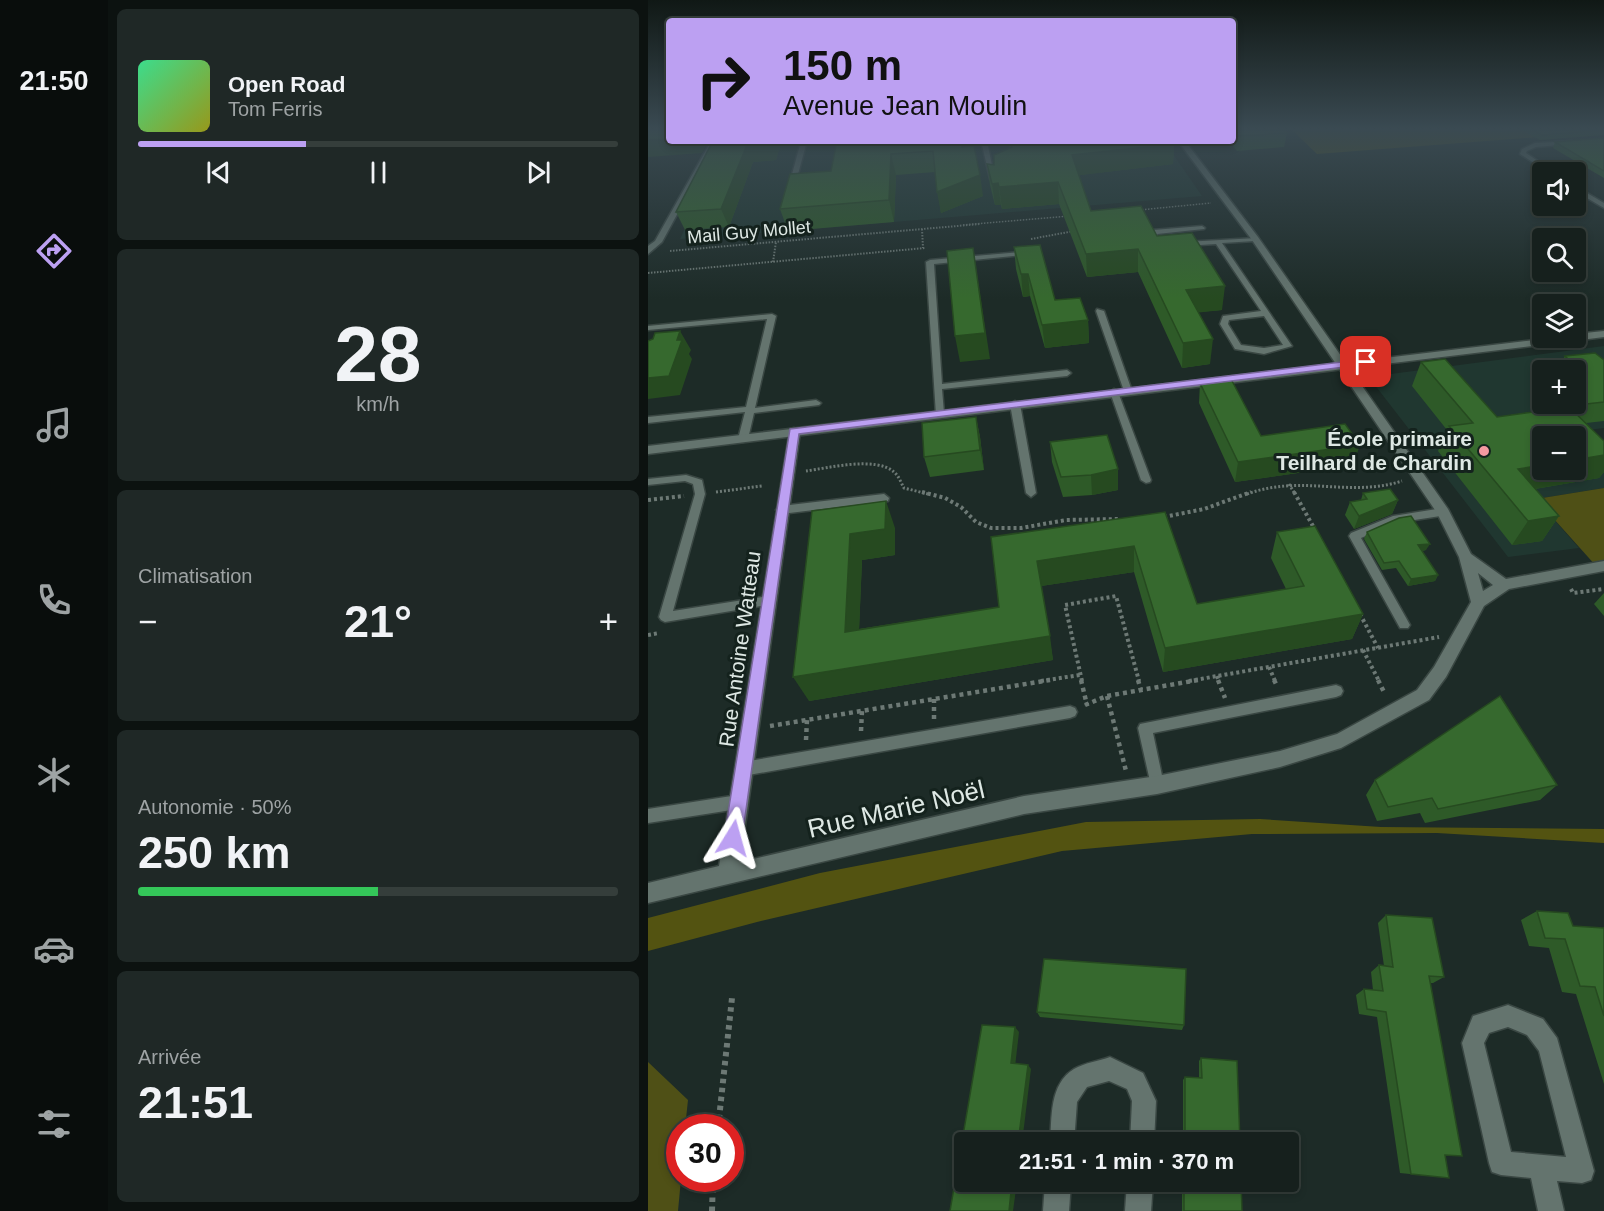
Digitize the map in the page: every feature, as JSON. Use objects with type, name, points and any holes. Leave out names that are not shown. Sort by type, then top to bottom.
[{"type":"street","points":[[648,250],[658,242],[689,187]]},
{"type":"street","points":[[1216,187],[1255,239],[1443,512],[1466,557],[1479,602],[1504,585],[1604,566]]},
{"type":"street","points":[[1586,336],[1604,334]]},
{"type":"street","points":[[648,450],[1532,342]]},
{"type":"street","name":"Rue Antoine Watteau","points":[[728,874],[794,432]]},
{"type":"street","points":[[1466,557],[1504,585]]},
{"type":"street","name":"Rue Marie Noël","points":[[648,893],[1024,805],[1157,785],[1280,759],[1341,740],[1423,695],[1440,672],[1479,602]]},
{"type":"street","points":[[1508,1016],[1535,1027],[1549,1046],[1582,1171],[1540,1168],[1501,1163],[1473,1043],[1481,1024],[1508,1016]]},
{"type":"street","points":[[1063,1132],[1065,1098],[1080,1078],[1110,1069],[1135,1081],[1144,1101],[1143,1132]]},
{"type":"street","points":[[1540,1168],[1551,1211]]},
{"type":"street","points":[[1056,1211],[1057,1192]]},
{"type":"street","points":[[1138,1211],[1139,1192]]},
{"type":"lane","points":[[789,196],[792,187]]},
{"type":"lane","points":[[1586,195],[1604,206]]},
{"type":"lane","points":[[1202,228],[1153,232],[1161,246],[1255,239]]},
{"type":"lane","points":[[1218,242],[1266,312],[1288,346],[1264,351],[1238,347],[1224,324],[1226,318],[1266,312]]},
{"type":"lane","points":[[939,413],[930,262],[1041,252]]},
{"type":"lane","points":[[1100,311],[1128,390]]},
{"type":"lane","points":[[648,328],[772,316],[743,439]]},
{"type":"lane","points":[[938,387],[1067,373]]},
{"type":"lane","points":[[1114,392],[1146,480]]},
{"type":"lane","points":[[648,420],[816,403]]},
{"type":"lane","points":[[1015,404],[1031,493]]},
{"type":"lane","points":[[648,482],[686,478],[698,482],[700,494],[665,617],[769,601]]},
{"type":"lane","points":[[782,510],[884,498]]},
{"type":"lane","points":[[1404,626],[1355,536],[1393,520],[1443,512]]},
{"type":"lane","points":[[1157,785],[1144,728],[1336,691]]},
{"type":"lane","points":[[743,769],[1070,712]]},
{"type":"lane","points":[[648,816],[738,802]]},
{"type":"path","points":[[1131,210],[1211,203]]},
{"type":"path","name":"Mail Guy Mollet","points":[[662,252],[1073,215]]},
{"type":"path","points":[[922,229],[923,248],[930,262]]},
{"type":"path","points":[[773,262],[776,242]]},
{"type":"path","points":[[787,473],[866,464],[884,465],[895,472],[904,488],[945,498],[961,507],[976,522],[991,528],[1021,528],[1066,520],[1121,519]]},
{"type":"path","points":[[1162,517],[1191,513],[1249,492],[1290,484],[1369,488],[1394,484],[1416,474]]},
{"type":"path","points":[[1290,484],[1317,535]]},
{"type":"path","points":[[1087,705],[1065,605],[1116,596],[1141,690]]},
{"type":"path","points":[[1356,607],[1378,648]]},
{"type":"path","points":[[1070,712],[1107,696],[1443,636]]},
{"type":"path","points":[[1363,650],[1388,700]]},
{"type":"path","points":[[768,726],[1080,675]]},
{"type":"path","points":[[1107,696],[1127,772]]},
{"type":"path","points":[[720,1114],[732,998]]},
{"type":"path","points":[[712,1211],[713,1192]]},
{"type":"shaded area","points":[[705,187],[1195,187],[1202,196],[787,231],[791,216],[786,231],[680,239]]},
{"type":"shaded area","name":"École primaire Teilhard de Chardin","points":[[1604,346],[1604,428],[1586,430],[1586,426],[1532,426],[1532,480],[1586,480],[1586,446],[1604,465],[1604,488],[1536,499],[1579,548],[1508,557],[1374,384],[1383,375]]},
{"type":"shaded area","points":[[1604,488],[1604,566],[1597,567],[1536,499]]},
{"type":"shaded area","points":[[1260,819],[1381,827],[1604,829],[1604,843],[1437,833],[1252,834],[1062,851],[757,922],[648,951],[648,918],[820,873],[1086,822]]},
{"type":"shaded area","points":[[648,1062],[688,1100],[686,1114],[666,1114],[666,1192],[680,1192],[678,1211],[648,1211]]},
{"type":"building","points":[[689,187],[730,187],[721,209],[676,212]]},
{"type":"building","points":[[786,187],[890,187],[889,200],[780,209]]},
{"type":"building","points":[[936,187],[951,187],[937,192]]},
{"type":"building","points":[[1060,187],[1083,187],[1091,211],[1141,206],[1157,236],[1192,233],[1225,286],[1186,290],[1213,339],[1183,343],[1138,249],[1086,254]]},
{"type":"building","points":[[1040,245],[1055,300],[1080,298],[1088,320],[1042,325],[1028,274],[1021,274],[1014,247]]},
{"type":"building","points":[[973,248],[985,333],[955,336],[947,251]]},
{"type":"building","points":[[680,331],[677,340],[682,340],[669,376],[648,378],[648,341],[653,339],[655,333]]},
{"type":"building","points":[[1595,353],[1604,360],[1604,402],[1586,404],[1586,360],[1569,360],[1565,356]]},
{"type":"building","points":[[1445,359],[1497,417],[1532,412],[1532,414],[1576,414],[1604,441],[1604,455],[1586,458],[1586,426],[1532,426],[1532,467],[1518,469],[1559,516],[1528,521],[1449,426],[1473,423],[1421,362]]},
{"type":"building","points":[[1231,379],[1261,436],[1345,424],[1360,445],[1238,462],[1200,383]]},
{"type":"building","points":[[976,417],[980,450],[924,457],[922,423]]},
{"type":"building","points":[[1107,435],[1118,469],[1091,475],[1061,477],[1050,442]]},
{"type":"building","points":[[1390,489],[1398,500],[1359,516],[1350,502],[1367,499],[1363,493]]},
{"type":"building","points":[[886,501],[885,529],[850,534],[845,632],[999,607],[991,537],[1165,512],[1197,604],[1304,586],[1277,532],[1315,526],[1363,614],[1165,648],[1134,546],[1037,561],[1050,636],[793,677],[812,511]]},
{"type":"building","points":[[1411,516],[1430,544],[1418,545],[1438,575],[1411,579],[1399,561],[1384,563],[1367,532],[1399,518]]},
{"type":"building","points":[[1500,696],[1557,785],[1438,809],[1432,798],[1388,807],[1375,780]]},
{"type":"building","points":[[1537,911],[1568,913],[1573,926],[1604,928],[1604,1016],[1595,987],[1580,986],[1565,939],[1545,938]]},
{"type":"building","points":[[1386,915],[1432,918],[1444,977],[1429,976],[1462,1156],[1445,1155],[1449,1178],[1411,1174],[1386,1012],[1367,1009],[1364,989],[1383,991],[1379,965],[1393,967]]},
{"type":"building","points":[[1044,959],[1186,969],[1184,1025],[1037,1012]]},
{"type":"building","points":[[982,1025],[1015,1027],[1011,1063],[1028,1065],[1019,1132],[964,1132]]},
{"type":"building","points":[[1201,1058],[1237,1061],[1240,1132],[1185,1132],[1185,1077],[1202,1078]]},
{"type":"building","points":[[954,1188],[954,1192],[1011,1192],[1009,1211],[950,1211]]},
{"type":"building","points":[[1184,1192],[1241,1192],[1242,1211],[1184,1211]]},
{"type":"place","name":"École primaire Teilhard de Chardin","points":[[1484,451]]},
{"type":"route","points":[[733,838],[794,432],[1366,362]]}]
